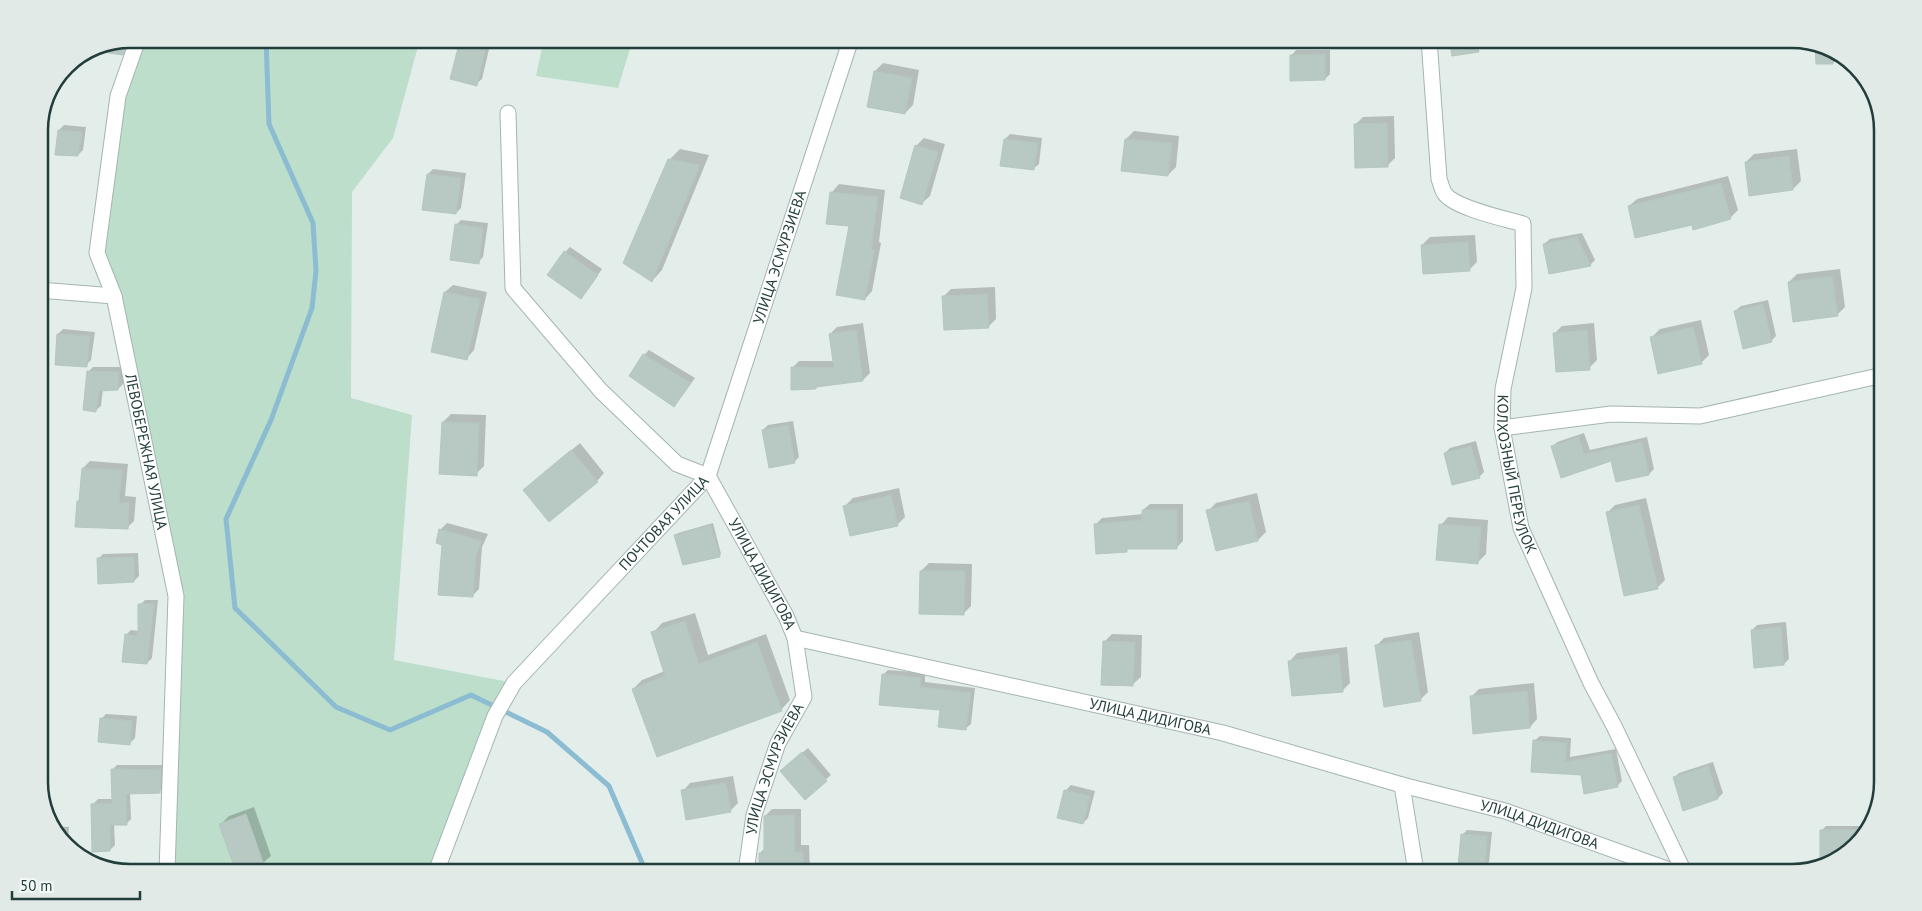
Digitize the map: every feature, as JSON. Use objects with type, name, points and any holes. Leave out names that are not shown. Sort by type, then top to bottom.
[{"type":"street","name":"ЛЕВОБЕРЕЖНАЯ УЛИЦА","points":[[135,48],[118,96],[98,253],[114,296],[176,596],[167,864]]},
{"type":"street","name":"УЛИЦА ЭСМУРЗИЕВА","points":[[708,476],[848,48]]},
{"type":"street","name":"КОЛХОЗНЫЙ ПЕРЕУЛОК","points":[[1430,48],[1439,179],[1445,195],[1459,204],[1523,224],[1524,288],[1502,389],[1502,428],[1521,528],[1591,683],[1614,726],[1680,864]]},
{"type":"street","name":"ПОЧТОВАЯ УЛИЦА","points":[[439,864],[495,716],[514,683],[708,476],[677,464],[601,391],[514,288],[508,113]]},
{"type":"street","points":[[48,291],[114,296]]},
{"type":"street","points":[[1502,428],[1611,414],[1700,416],[1874,377]]},
{"type":"street","name":"УЛИЦА ДИДИГОВА","points":[[708,476],[786,616],[795,638],[1223,733],[1402,785],[1505,811],[1653,864]]},
{"type":"street","name":"УЛИЦА ЭСМУРЗИЕВА","points":[[747,864],[754,815],[778,743],[804,697],[795,638]]},
{"type":"street","points":[[1402,785],[1415,864]]},
{"type":"green space","points":[[135,48],[418,48],[393,138],[352,192],[351,398],[412,415],[394,660],[514,683],[439,864],[167,864],[176,596],[97,253],[118,96]]},
{"type":"green space","points":[[542,48],[630,48],[618,88],[536,76]]},
{"type":"building","points":[[125,48],[123,55],[103,52]]},
{"type":"building","points":[[458,48],[485,50],[477,86],[450,79]]},
{"type":"building","points":[[1451,48],[1478,48],[1479,52],[1452,56]]},
{"type":"building","points":[[1815,51],[1833,58],[1833,64],[1816,64]]},
{"type":"building","points":[[1325,54],[1325,80],[1290,81],[1290,55]]},
{"type":"building","points":[[874,71],[912,78],[905,114],[867,107]]},
{"type":"building","points":[[1387,123],[1388,167],[1355,168],[1354,124]]},
{"type":"building","points":[[58,130],[82,132],[78,156],[55,155]]},
{"type":"building","points":[[1004,139],[1038,143],[1034,170],[1000,166]]},
{"type":"building","points":[[1125,139],[1172,143],[1168,176],[1121,171]]},
{"type":"building","points":[[915,145],[938,152],[922,205],[900,198]]},
{"type":"building","points":[[1789,156],[1793,190],[1749,196],[1745,162]]},
{"type":"building","points":[[668,159],[700,165],[652,282],[623,263]]},
{"type":"building","points":[[427,174],[461,178],[456,214],[422,210]]},
{"type":"building","points":[[1721,183],[1731,219],[1693,230],[1692,225],[1635,238],[1628,206]]},
{"type":"building","points":[[830,192],[878,197],[871,250],[874,250],[865,300],[836,295],[849,226],[826,224]]},
{"type":"building","points":[[455,224],[483,228],[479,264],[450,260]]},
{"type":"building","points":[[1577,237],[1591,266],[1549,274],[1543,244]]},
{"type":"building","points":[[1468,242],[1470,271],[1423,274],[1421,245]]},
{"type":"building","points":[[564,251],[598,275],[581,299],[547,275]]},
{"type":"building","points":[[1832,276],[1838,316],[1793,322],[1788,282]]},
{"type":"building","points":[[444,292],[480,299],[467,360],[431,352]]},
{"type":"building","points":[[987,294],[989,328],[944,330],[942,296]]},
{"type":"building","points":[[1763,304],[1772,342],[1743,349],[1734,311]]},
{"type":"building","points":[[1693,327],[1702,364],[1658,374],[1650,337]]},
{"type":"building","points":[[856,330],[863,381],[816,387],[816,389],[791,390],[791,367],[834,368],[829,334]]},
{"type":"building","points":[[1587,330],[1590,370],[1556,372],[1553,333]]},
{"type":"building","points":[[57,334],[90,336],[87,367],[55,365]]},
{"type":"building","points":[[643,354],[691,383],[674,407],[629,376]]},
{"type":"building","points":[[87,371],[119,372],[118,390],[99,391],[96,412],[83,410]]},
{"type":"building","points":[[442,422],[479,423],[477,476],[439,474]]},
{"type":"building","points":[[788,425],[795,463],[769,468],[762,430]]},
{"type":"building","points":[[1579,437],[1584,454],[1642,442],[1649,475],[1616,482],[1611,461],[1561,478],[1551,446]]},
{"type":"building","points":[[1471,446],[1480,478],[1452,485],[1444,453]]},
{"type":"building","points":[[571,450],[598,482],[549,522],[523,490]]},
{"type":"building","points":[[82,468],[122,470],[119,503],[129,503],[128,529],[75,527]]},
{"type":"building","points":[[891,495],[898,526],[850,536],[843,506]]},
{"type":"building","points":[[1249,501],[1258,541],[1216,551],[1206,510]]},
{"type":"building","points":[[1639,505],[1658,589],[1624,596],[1606,512]]},
{"type":"building","points":[[1142,510],[1177,510],[1177,549],[1127,549],[1127,552],[1096,554],[1094,524],[1142,520]]},
{"type":"building","points":[[1439,524],[1481,527],[1478,564],[1436,560]]},
{"type":"building","points":[[711,525],[720,557],[683,565],[674,535]]},
{"type":"building","points":[[439,529],[482,541],[476,555],[473,597],[438,595],[442,545],[436,543]]},
{"type":"building","points":[[134,557],[134,582],[98,584],[97,558]]},
{"type":"building","points":[[920,571],[965,571],[964,615],[919,614]]},
{"type":"building","points":[[138,604],[154,604],[147,664],[122,662],[125,634],[138,636]]},
{"type":"building","points":[[685,621],[699,664],[757,642],[782,711],[657,757],[632,689],[665,676],[651,632]]},
{"type":"building","points":[[1781,627],[1784,665],[1754,668],[1751,630]]},
{"type":"building","points":[[1411,640],[1421,701],[1384,707],[1375,645]]},
{"type":"building","points":[[1103,641],[1135,642],[1133,686],[1101,685]]},
{"type":"building","points":[[1339,654],[1343,692],[1292,696],[1288,661]]},
{"type":"building","points":[[882,674],[921,678],[920,687],[971,693],[966,730],[938,727],[940,710],[879,705]]},
{"type":"building","points":[[1527,691],[1530,728],[1473,734],[1470,696]]},
{"type":"building","points":[[100,718],[132,721],[130,745],[98,742]]},
{"type":"building","points":[[1533,740],[1567,743],[1565,762],[1611,753],[1618,787],[1584,794],[1581,775],[1531,772]]},
{"type":"building","points":[[802,752],[827,781],[805,800],[780,771]]},
{"type":"building","points":[[1708,766],[1718,799],[1683,811],[1673,777]]},
{"type":"building","points":[[111,769],[161,770],[160,793],[126,794],[127,825],[110,825],[110,851],[92,852],[91,804],[112,803]]},
{"type":"building","points":[[726,783],[731,812],[686,820],[681,790]]},
{"type":"building","points":[[1064,790],[1090,796],[1083,824],[1057,818]]},
{"type":"building","points":[[246,814],[264,864],[233,864],[219,824]]},
{"type":"building","points":[[794,815],[795,852],[803,852],[803,864],[759,864],[759,853],[764,853],[764,816]]},
{"type":"building","points":[[1820,830],[1855,830],[1855,835],[1847,843],[1838,850],[1820,859]]},
{"type":"building","points":[[1461,834],[1487,836],[1485,864],[1458,864]]},
{"type":"waterway","points":[[266,48],[269,124],[313,223],[316,271],[312,308],[271,420],[226,519],[235,608],[336,707],[390,730],[471,695],[547,732],[609,786],[643,864]]}]
